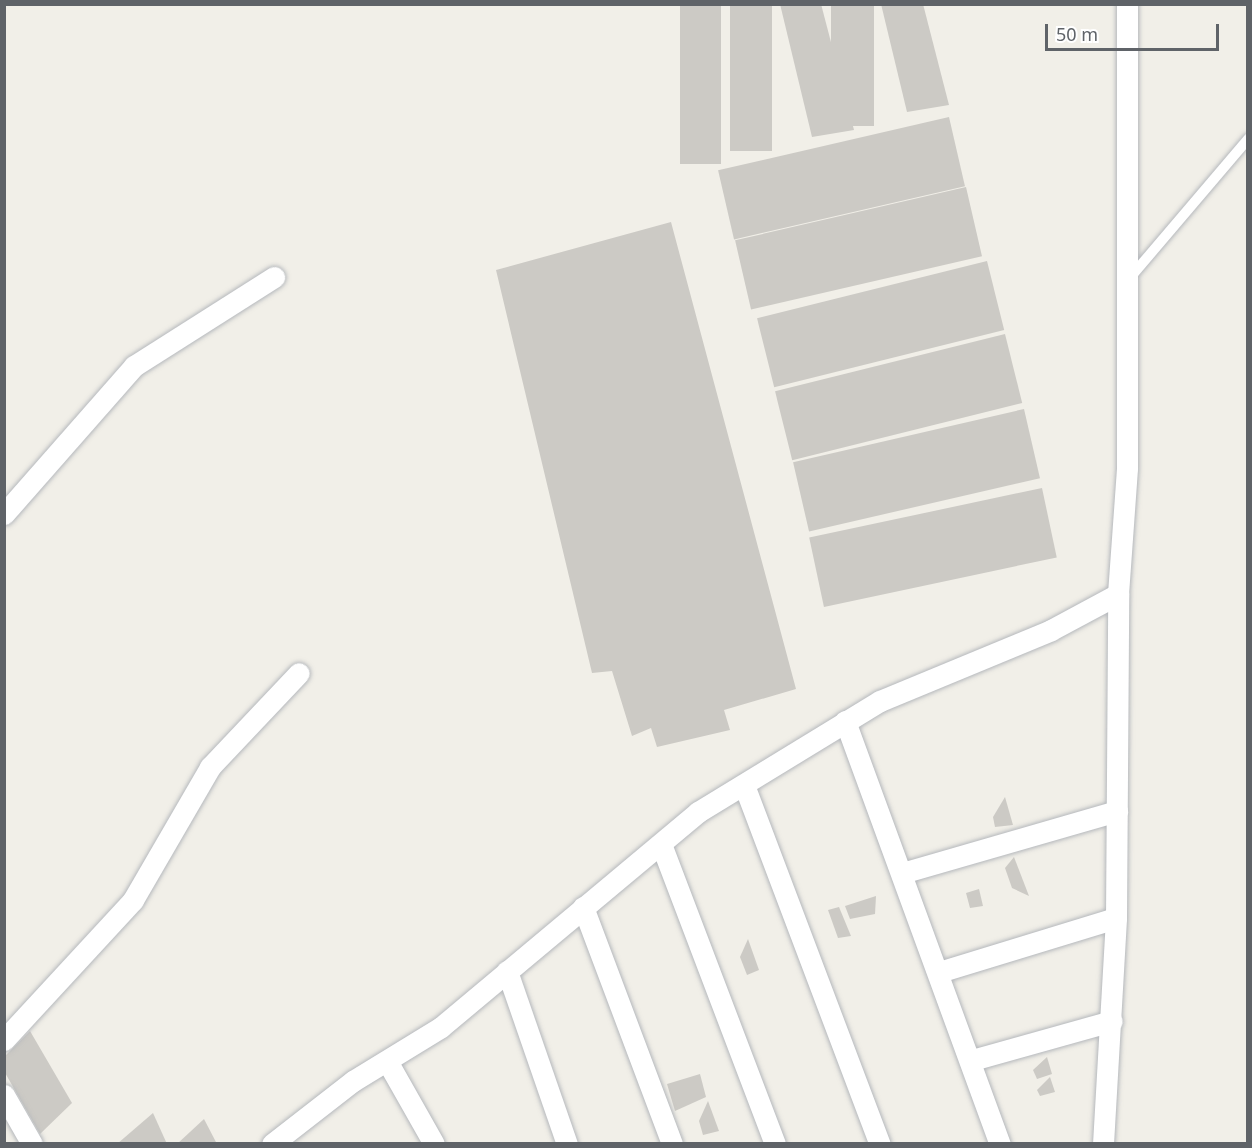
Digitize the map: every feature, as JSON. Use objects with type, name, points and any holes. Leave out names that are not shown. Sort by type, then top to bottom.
[{"type":"street","points":[[1103,1143],[1112,1021],[1116,918],[1118,594],[1127,468],[1127,4]]},
{"type":"street","points":[[4,514],[134,366],[274,277]]},
{"type":"street","points":[[272,1143],[353,1081],[441,1027],[698,812],[880,701],[1051,630],[1118,594]]},
{"type":"street","points":[[4,1041],[133,900],[210,767],[299,673]]},
{"type":"street","points":[[845,721],[972,1060],[1000,1143]]},
{"type":"street","points":[[744,785],[880,1143]]},
{"type":"street","points":[[902,873],[1117,812]]},
{"type":"street","points":[[661,844],[775,1143]]},
{"type":"street","points":[[583,907],[672,1143]]},
{"type":"street","points":[[939,972],[1116,918]]},
{"type":"street","points":[[507,971],[567,1143]]},
{"type":"street","points":[[972,1060],[1112,1021]]},
{"type":"street","points":[[387,1061],[434,1143]]},
{"type":"street","points":[[4,1095],[32,1143]]},
{"type":"lane","points":[[1127,282],[1248,139]]},
{"type":"building","points":[[680,4],[721,4],[721,164],[680,164]]},
{"type":"building","points":[[730,4],[772,4],[772,151],[730,151]]},
{"type":"building","points":[[780,4],[821,4],[854,130],[812,137]]},
{"type":"building","points":[[831,4],[874,4],[874,126],[831,126]]},
{"type":"building","points":[[881,4],[923,4],[949,105],[907,112]]},
{"type":"building","points":[[949,117],[965,186],[734,239],[718,170]]},
{"type":"building","points":[[966,187],[982,256],[751,309],[735,240]]},
{"type":"building","points":[[671,222],[796,689],[724,710],[730,730],[657,747],[651,728],[632,736],[612,671],[592,673],[496,270]]},
{"type":"building","points":[[987,261],[1004,330],[774,387],[757,318]]},
{"type":"building","points":[[1005,334],[1022,403],[792,460],[775,391]]},
{"type":"building","points":[[1024,409],[1040,478],[809,531],[793,462]]},
{"type":"building","points":[[1042,488],[1057,557],[824,607],[809,537]]},
{"type":"building","points":[[1005,797],[1013,825],[995,827],[993,817]]},
{"type":"building","points":[[1014,857],[1029,896],[1012,888],[1005,868]]},
{"type":"building","points":[[979,889],[983,906],[970,908],[966,893]]},
{"type":"building","points":[[876,896],[875,914],[850,919],[845,906]]},
{"type":"building","points":[[839,907],[851,936],[838,938],[828,910]]},
{"type":"building","points":[[748,939],[759,970],[747,975],[740,957]]},
{"type":"building","points":[[30,1031],[72,1103],[40,1134],[4,1071],[4,1057]]},
{"type":"building","points":[[1047,1057],[1052,1074],[1037,1079],[1033,1070]]},
{"type":"building","points":[[700,1074],[706,1097],[675,1111],[667,1084]]},
{"type":"building","points":[[1050,1077],[1055,1092],[1040,1096],[1037,1090]]},
{"type":"building","points":[[708,1101],[719,1131],[703,1135],[699,1121]]},
{"type":"building","points":[[153,1113],[167,1144],[117,1144]]},
{"type":"building","points":[[204,1119],[217,1144],[177,1144]]}]
